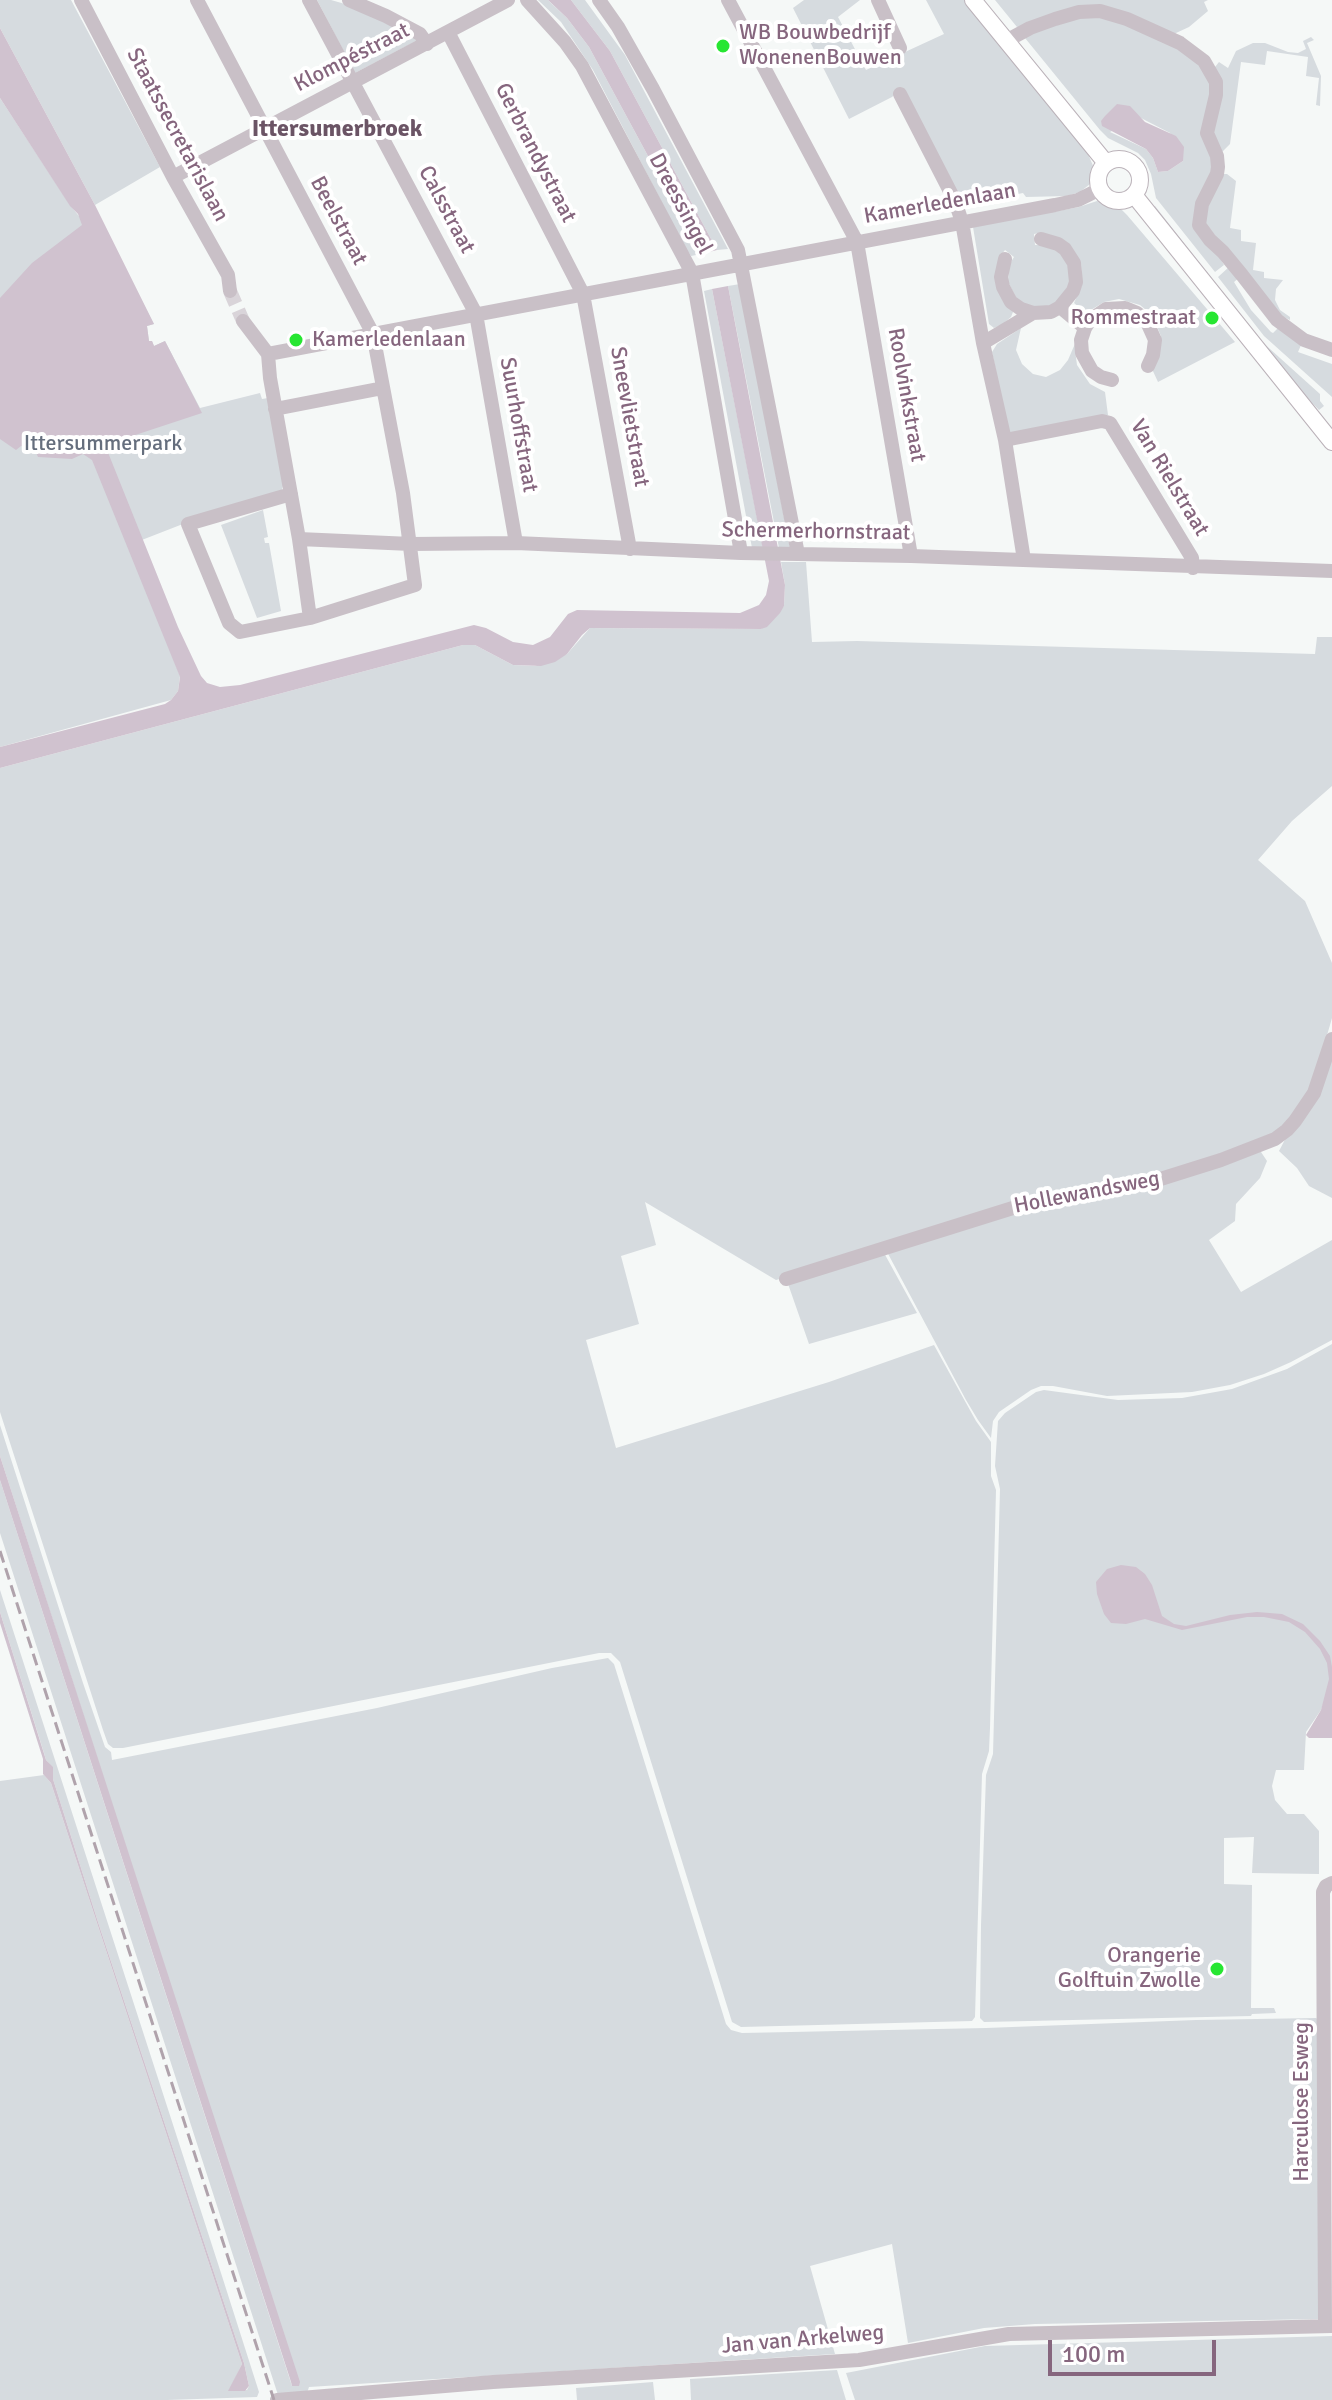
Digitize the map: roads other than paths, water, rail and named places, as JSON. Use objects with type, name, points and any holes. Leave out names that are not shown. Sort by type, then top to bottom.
[{"type":"main road","points":[[973,0],[1106,163]]},
{"type":"main road","points":[[1121,159],[1135,167],[1140,182],[1134,195],[1115,201],[1104,195],[1098,175],[1106,163],[1121,159]]},
{"type":"main road","points":[[1134,195],[1332,442]]},
{"type":"street","name":"Staatssecretarislaan","points":[[81,0],[228,275],[230,291]]},
{"type":"street","name":"Beelstraat","points":[[197,0],[373,334],[383,388],[411,544],[415,585],[310,618]]},
{"type":"street","name":"Calsstraat","points":[[309,0],[476,314]]},
{"type":"street","points":[[349,0],[420,34],[427,44]]},
{"type":"street","name":"Klompéstraat","points":[[173,177],[508,0]]},
{"type":"street","name":"Dreessingel","points":[[527,0],[582,66],[692,273],[741,553]]},
{"type":"street","name":"Dreessingel","points":[[599,0],[653,89],[738,250],[792,554]]},
{"type":"street","name":"Roolvinkstraat","points":[[728,0],[857,242],[911,556]]},
{"type":"street","points":[[878,0],[900,48]]},
{"type":"street","points":[[1006,41],[1055,19],[1079,12],[1100,11],[1127,19],[1180,43],[1204,61],[1216,82],[1207,133],[1217,156],[1218,167],[1200,210],[1201,230],[1277,320],[1304,340],[1332,350]]},
{"type":"street","name":"Gerbrandystraat","points":[[448,32],[583,294]]},
{"type":"street","points":[[900,94],[955,201],[962,222],[983,343],[1005,440],[1024,560]]},
{"type":"street","name":"Kamerledenlaan","points":[[268,354],[1055,205],[1078,200],[1100,189]]},
{"type":"street","points":[[1005,259],[1001,277],[1006,295],[1021,309],[1033,313],[1051,312],[1060,307],[1076,282],[1074,263],[1065,249],[1041,239]]},
{"type":"street","name":"Sneevlietstraat","points":[[583,294],[630,549]]},
{"type":"street","points":[[1060,307],[1085,328]]},
{"type":"street","points":[[1112,380],[1101,377],[1085,362],[1081,340],[1090,320],[1106,309],[1125,308],[1146,320],[1155,340],[1148,366]]},
{"type":"street","points":[[983,343],[1033,313]]},
{"type":"street","name":"Suurhoffstraat","points":[[476,314],[516,543]]},
{"type":"street","points":[[243,321],[268,354],[275,409],[291,494],[299,539],[310,618],[240,632],[229,623],[188,524],[291,494]]},
{"type":"street","points":[[275,409],[383,388]]},
{"type":"street","name":"Van Rielstraat","points":[[1005,440],[1102,421],[1110,423],[1192,558],[1193,568]]},
{"type":"street","name":"Schermerhornstraat","points":[[299,539],[411,544],[516,543],[1332,571]]},
{"type":"street","name":"Hollewandsweg","points":[[786,1279],[1016,1207],[1151,1182],[1275,1139],[1295,1121],[1314,1093],[1332,1039]]},
{"type":"street","name":"Harculose Esweg","points":[[1329,2326],[1323,1892],[1332,1883]]},
{"type":"street","name":"Jan van Arkelweg","points":[[277,2400],[493,2382],[859,2360],[1009,2334],[1329,2326]]},
{"type":"tunnel","points":[[230,291],[243,321]]},
{"type":"railway","points":[[0,1551],[274,2400]]},
{"type":"place","name":"WB Bouwbedrijf WonenenBouwen","points":[[723,46]]},
{"type":"place","name":"Rommestraat","points":[[1212,318]]},
{"type":"place","name":"Kamerledenlaan","points":[[296,340]]},
{"type":"place","name":"Orangerie Golftuin Zwolle","points":[[1217,1969]]},
{"type":"district","name":"Ittersumerbroek","points":[[337,130]]},
{"type":"park label","name":"Ittersummerpark","points":[[103,444]]}]
